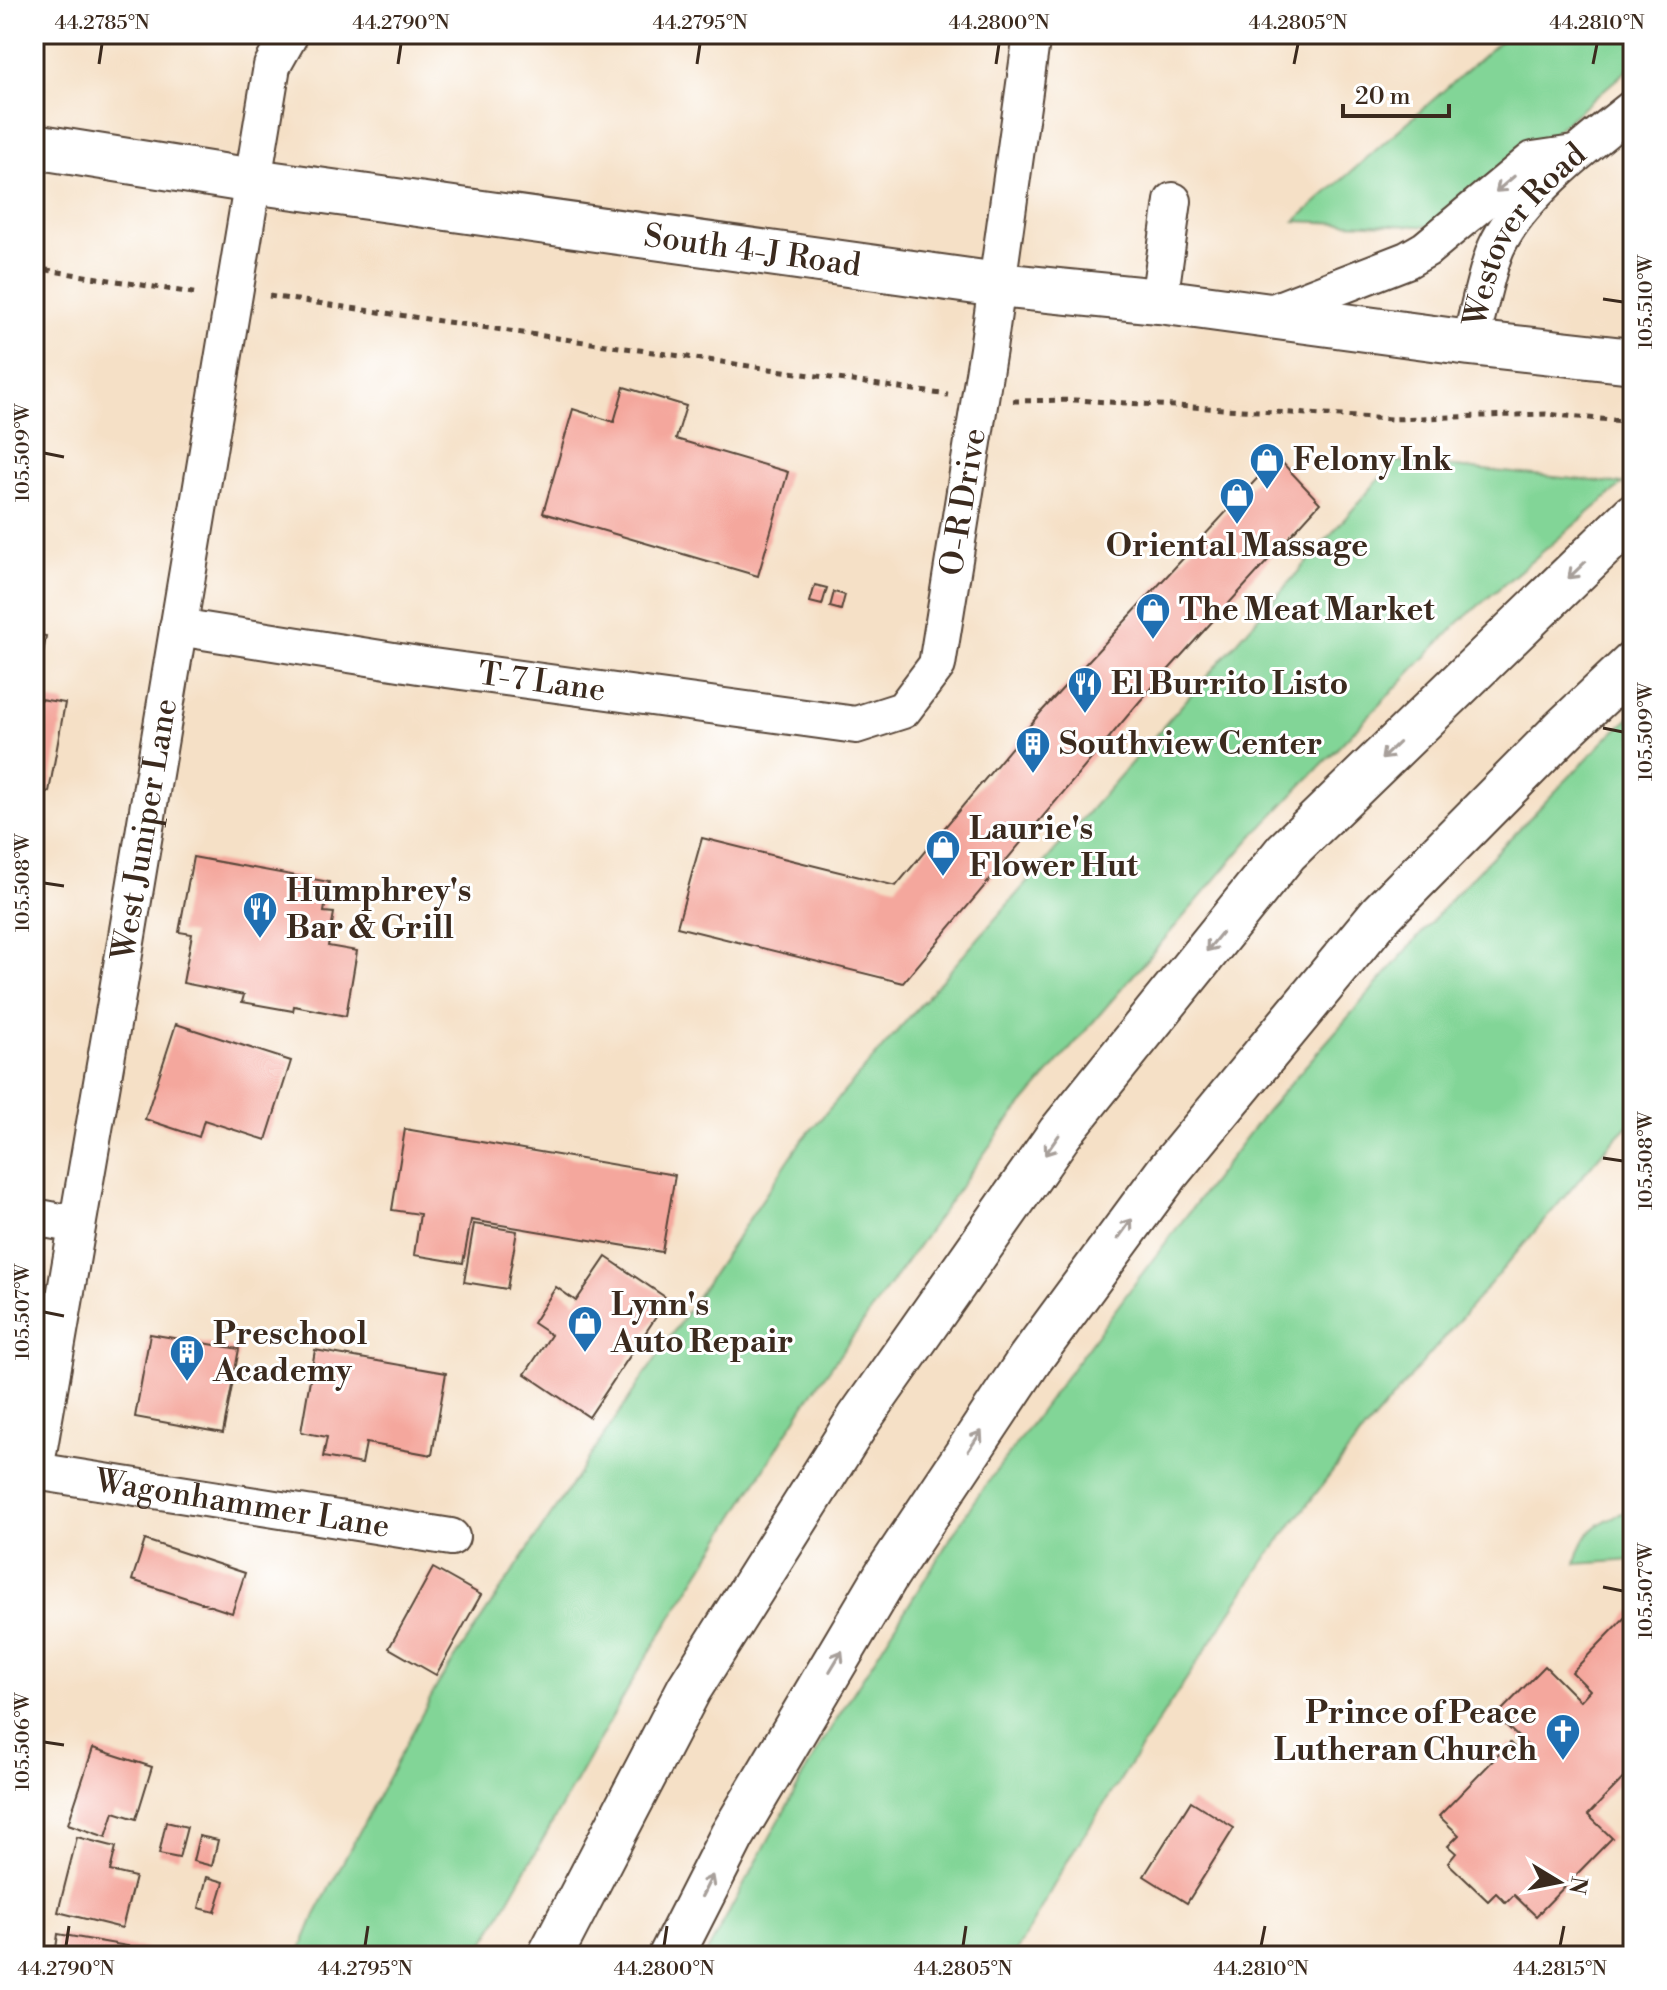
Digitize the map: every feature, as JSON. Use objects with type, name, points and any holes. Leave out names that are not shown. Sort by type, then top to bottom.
[{"type":"main road","name":"South 4-J Road","points":[[34,146],[253,181],[998,285],[1268,314],[1470,343],[1633,361]]},
{"type":"main road","points":[[550,1956],[689,1689],[859,1419],[1060,1133],[1286,852],[1633,516]]},
{"type":"main road","points":[[671,1956],[732,1836],[887,1574],[1030,1359],[1167,1173],[1381,914],[1565,728],[1633,664]]},
{"type":"street","name":"West Juniper Lane","points":[[34,1474],[272,66],[290,34]]},
{"type":"street","name":"O-R Drive","points":[[903,710],[937,665],[998,285],[1032,34]]},
{"type":"street","name":"Westover Road","points":[[1470,343],[1495,250],[1509,222],[1574,154],[1633,108]]},
{"type":"street","points":[[1268,314],[1407,260],[1426,249],[1533,160],[1574,154]]},
{"type":"street","points":[[1159,301],[1173,201]]},
{"type":"street","name":"T-7 Lane","points":[[178,627],[425,666],[856,725],[903,710]]},
{"type":"street","points":[[34,1217],[77,1225]]},
{"type":"street","name":"Wagonhammer Lane","points":[[34,1474],[451,1537]]},
{"type":"path","points":[[34,268],[200,295]]},
{"type":"path","points":[[272,296],[946,394]]},
{"type":"path","points":[[1017,402],[1075,400],[1391,419],[1546,414],[1633,422]]},
{"type":"green space","points":[[1508,34],[1633,34],[1633,65],[1443,227],[1295,221]]},
{"type":"green space","points":[[1395,461],[1623,484],[1458,623],[1251,838],[1004,1126],[808,1399],[641,1666],[477,1956],[298,1956],[315,1915],[438,1684],[802,1140]]},
{"type":"green space","points":[[1633,715],[1633,1121],[1607,1147],[1361,1435],[1264,1561],[1072,1853],[1014,1956],[705,1956],[821,1744],[974,1501],[1138,1279],[1267,1110],[1454,896]]},
{"type":"green space","points":[[1633,1509],[1633,1560],[1576,1564],[1583,1542],[1595,1528]]},
{"type":"building","points":[[624,387],[686,406],[676,439],[788,472],[758,576],[543,513],[573,409],[614,422]]},
{"type":"building","name":"Southview Center","points":[[1277,457],[1320,503],[1140,701],[903,983],[677,927],[702,838],[896,886],[1041,712]]},
{"type":"building","points":[[815,585],[827,588],[822,605],[810,602]]},
{"type":"building","points":[[834,592],[845,595],[841,610],[830,607]]},
{"type":"building","points":[[34,634],[46,636],[36,694],[34,694]]},
{"type":"building","points":[[34,698],[65,703],[49,792],[34,789]]},
{"type":"building","name":"Humphrey's Bar & Grill","points":[[193,857],[329,882],[324,912],[334,913],[328,946],[357,951],[346,1016],[294,1006],[293,1011],[242,1002],[244,995],[183,983],[192,934],[179,932]]},
{"type":"building","points":[[176,1024],[291,1061],[266,1140],[204,1120],[199,1137],[145,1119]]},
{"type":"building","points":[[405,1129],[675,1175],[662,1252],[471,1220],[463,1263],[414,1255],[420,1214],[392,1210]]},
{"type":"building","points":[[474,1224],[517,1231],[507,1289],[464,1282]]},
{"type":"building","name":"Lynn's Auto Repair","points":[[606,1257],[668,1299],[589,1417],[525,1374],[551,1335],[533,1323],[556,1287],[576,1301]]},
{"type":"building","name":"Preschool Academy","points":[[150,1334],[239,1349],[223,1433],[135,1417]]},
{"type":"building","points":[[315,1350],[446,1373],[432,1455],[366,1443],[362,1464],[323,1457],[327,1437],[301,1432]]},
{"type":"building","points":[[145,1540],[245,1573],[232,1613],[132,1580]]},
{"type":"building","points":[[433,1568],[481,1595],[436,1675],[389,1648]]},
{"type":"building","name":"Prince of Peace Lutheran Church","points":[[1633,1609],[1633,1768],[1588,1815],[1612,1838],[1536,1916],[1514,1895],[1506,1903],[1496,1893],[1488,1901],[1448,1863],[1456,1853],[1448,1846],[1459,1835],[1439,1816],[1510,1743],[1522,1755],[1529,1747],[1496,1716],[1545,1666],[1580,1701],[1590,1690],[1572,1672]]},
{"type":"building","points":[[93,1748],[152,1767],[136,1819],[114,1812],[106,1837],[68,1824]]},
{"type":"building","points":[[1191,1801],[1234,1828],[1187,1903],[1144,1876]]},
{"type":"building","points":[[166,1822],[187,1827],[179,1858],[159,1854]]},
{"type":"building","points":[[199,1836],[218,1840],[212,1866],[193,1861]]},
{"type":"building","points":[[77,1837],[116,1847],[110,1871],[135,1877],[122,1928],[58,1912]]},
{"type":"building","points":[[207,1877],[224,1882],[215,1912],[199,1908]]},
{"type":"building","points":[[58,1934],[162,1952],[161,1956],[55,1956]]},
{"type":"place","name":"Felony Ink","points":[[1267,491]]},
{"type":"place","name":"Oriental Massage","points":[[1237,526]]},
{"type":"place","name":"The Meat Market","points":[[1153,641]]},
{"type":"place","name":"El Burrito Listo","points":[[1085,715]]},
{"type":"place","name":"Southview Center","points":[[1033,775]]},
{"type":"place","name":"Laurie's Flower Hut","points":[[943,878]]},
{"type":"place","name":"Humphrey's Bar & Grill","points":[[260,940]]},
{"type":"place","name":"Lynn's Auto Repair","points":[[585,1354]]},
{"type":"place","name":"Preschool Academy","points":[[187,1383]]},
{"type":"place","name":"Prince of Peace Lutheran Church","points":[[1563,1762]]}]
